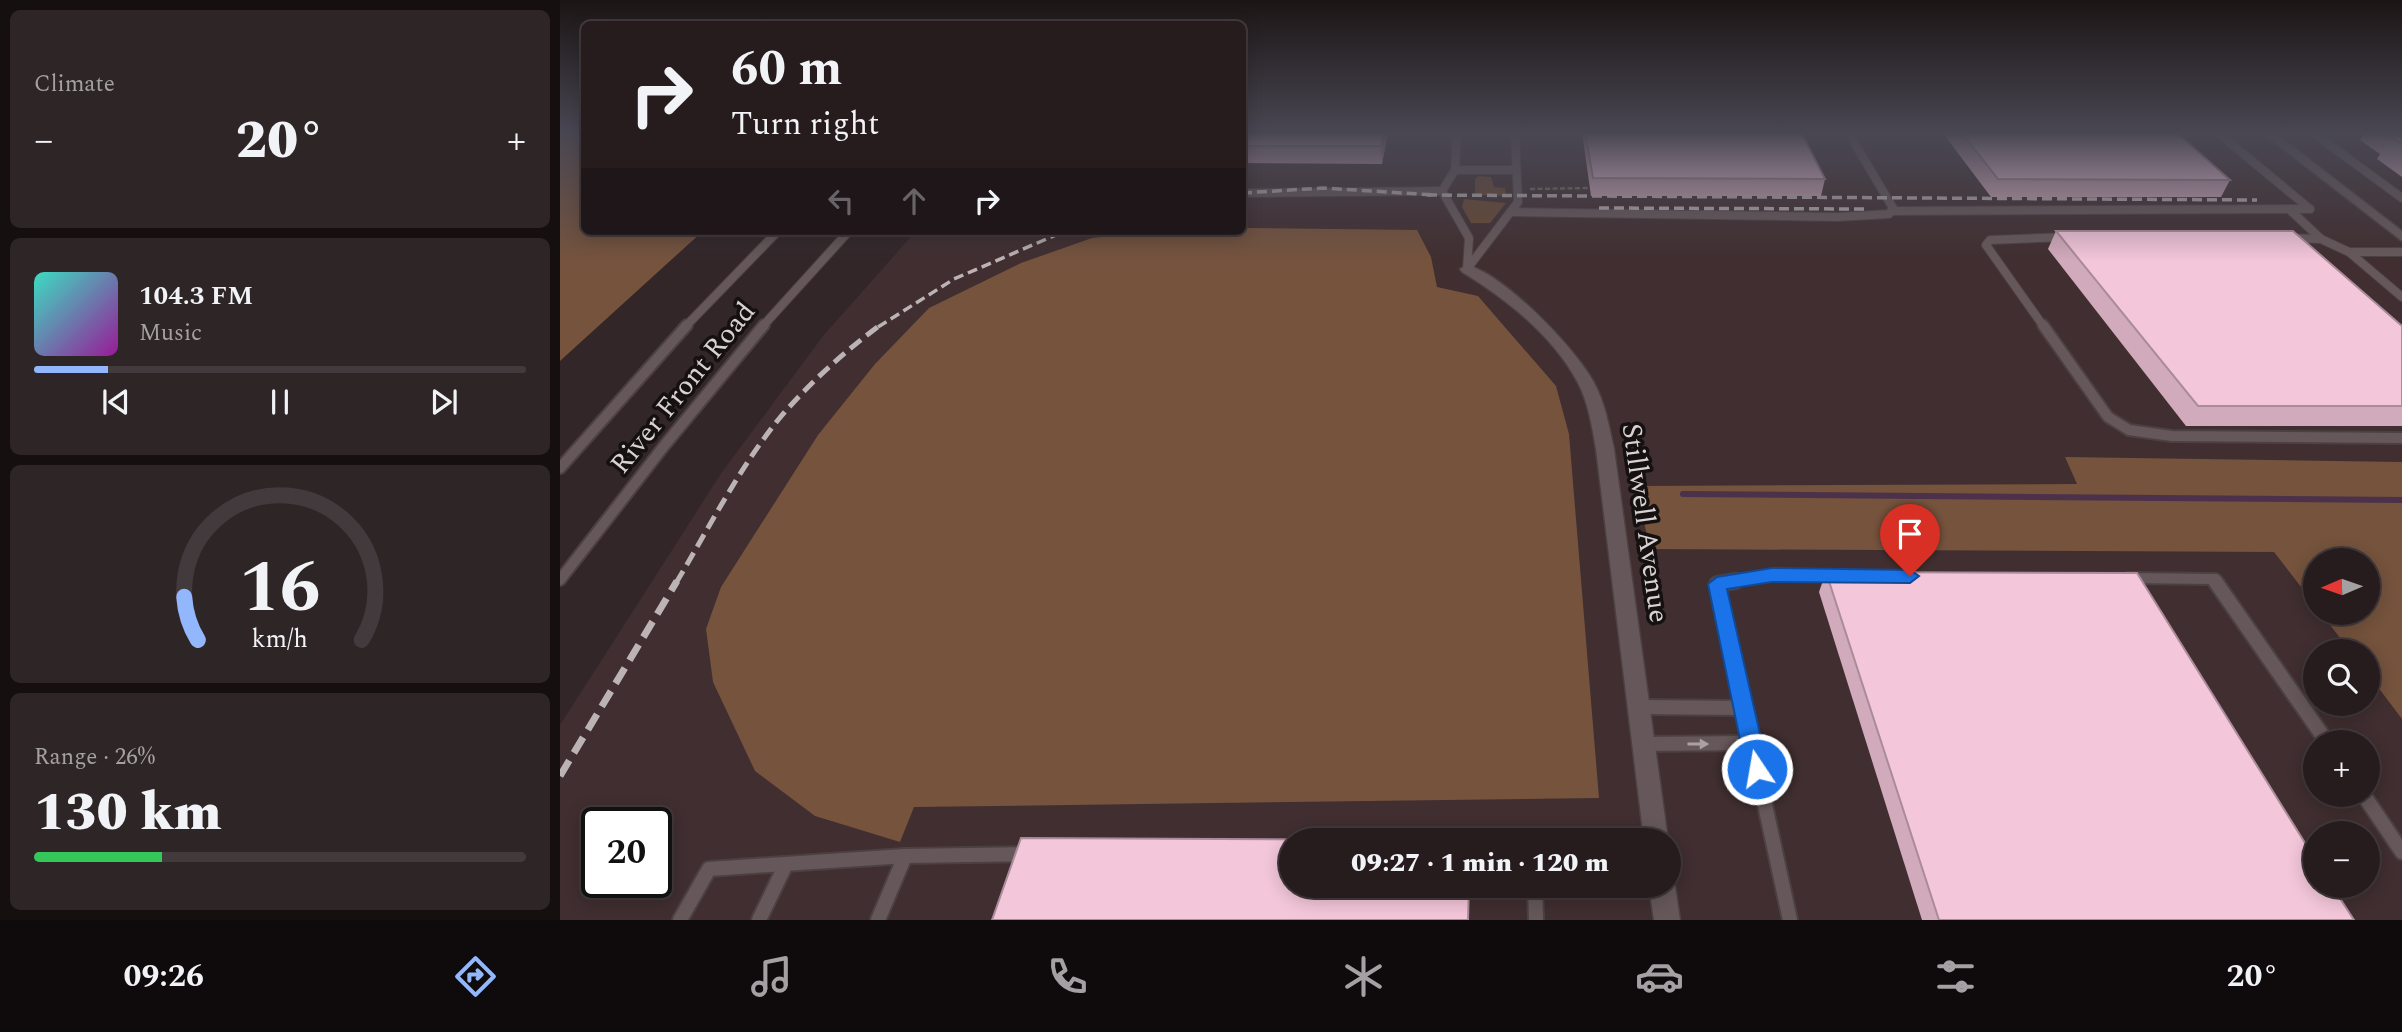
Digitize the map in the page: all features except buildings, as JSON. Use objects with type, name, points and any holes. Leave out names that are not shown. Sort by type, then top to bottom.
[{"type":"street","points":[[2322,175],[2402,237]]},
{"type":"street","name":"Stillwell Avenue","points":[[1467,269],[1489,282],[1568,355],[1595,404],[1605,449],[1654,828]]},
{"type":"street","points":[[1664,898],[1667,920]]},
{"type":"lane","points":[[1442,191],[1452,175]]},
{"type":"lane","points":[[1467,269],[1518,202],[1516,175]]},
{"type":"lane","points":[[1871,175],[1892,211]]},
{"type":"lane","points":[[1511,212],[1552,215],[1838,217],[1883,215],[1892,211],[2310,209],[2269,175]]},
{"type":"lane","points":[[2371,175],[2402,198]]},
{"type":"lane","points":[[1246,193],[1442,191]]},
{"type":"lane","points":[[1442,191],[1468,238],[1467,269]]},
{"type":"lane","points":[[2289,209],[2322,239],[2349,252],[2402,297]]},
{"type":"lane","points":[[560,468],[676,336],[774,235]]},
{"type":"lane","name":"River Front Road","points":[[560,580],[676,431],[757,334],[845,235]]},
{"type":"lane","points":[[2081,237],[2011,237],[1990,240],[1986,245],[2108,417],[2129,430],[2172,436],[2402,438]]},
{"type":"lane","points":[[2272,238],[2322,239]]},
{"type":"lane","points":[[2349,252],[2402,252]]},
{"type":"lane","points":[[1790,920],[1717,584],[1772,575],[1854,576]]},
{"type":"lane","points":[[2118,578],[2214,579],[2318,730]]},
{"type":"lane","points":[[1639,707],[1744,708]]},
{"type":"lane","points":[[1644,744],[1752,743]]},
{"type":"lane","points":[[2372,807],[2402,852]]},
{"type":"lane","points":[[680,920],[709,869],[905,856],[1043,854]]},
{"type":"lane","points":[[878,920],[905,856]]},
{"type":"lane","points":[[759,920],[786,864]]},
{"type":"lane","points":[[1535,898],[1536,920]]},
{"type":"path","points":[[1517,188],[1590,188]]},
{"type":"shaded area","points":[[560,175],[581,175],[581,235],[699,235],[560,361]]},
{"type":"shaded area","points":[[1246,175],[2402,175],[2402,920],[560,920],[560,725],[722,472],[823,336],[912,235],[1246,235]]},
{"type":"shaded area","points":[[1479,176],[1491,177],[1494,187],[1505,188],[1506,196],[1475,195],[1475,179]]},
{"type":"shaded area","points":[[1464,199],[1506,203],[1490,223],[1471,223],[1462,207]]},
{"type":"shaded area","points":[[1246,228],[1417,230],[1431,257],[1437,287],[1478,296],[1556,386],[1569,434],[1599,798],[914,807],[900,842],[815,816],[755,771],[713,682],[706,629],[721,587],[818,435],[875,364],[929,308],[1021,263],[1092,238],[1120,235],[1246,235]]},
{"type":"shaded area","points":[[2065,457],[2402,462],[2402,719],[2380,690],[2380,639],[2341,639],[2330,625],[2380,625],[2380,548],[2303,548],[2303,589],[2274,552],[1650,549],[1636,486],[2077,484]]},
{"type":"waterway","points":[[1683,494],[2402,500]]},
{"type":"railway","points":[[1246,193],[1323,188],[1435,195]]},
{"type":"railway","points":[[1427,195],[2257,200]]},
{"type":"railway","points":[[1599,208],[1865,209]]},
{"type":"railway","points":[[878,327],[954,279],[1056,235]]},
{"type":"railway","points":[[676,583],[737,479],[778,420],[826,370],[880,325]]},
{"type":"railway","points":[[560,776],[677,581]]},
{"type":"route","points":[[1757,769],[1717,584],[1772,575],[1910,576]]}]
